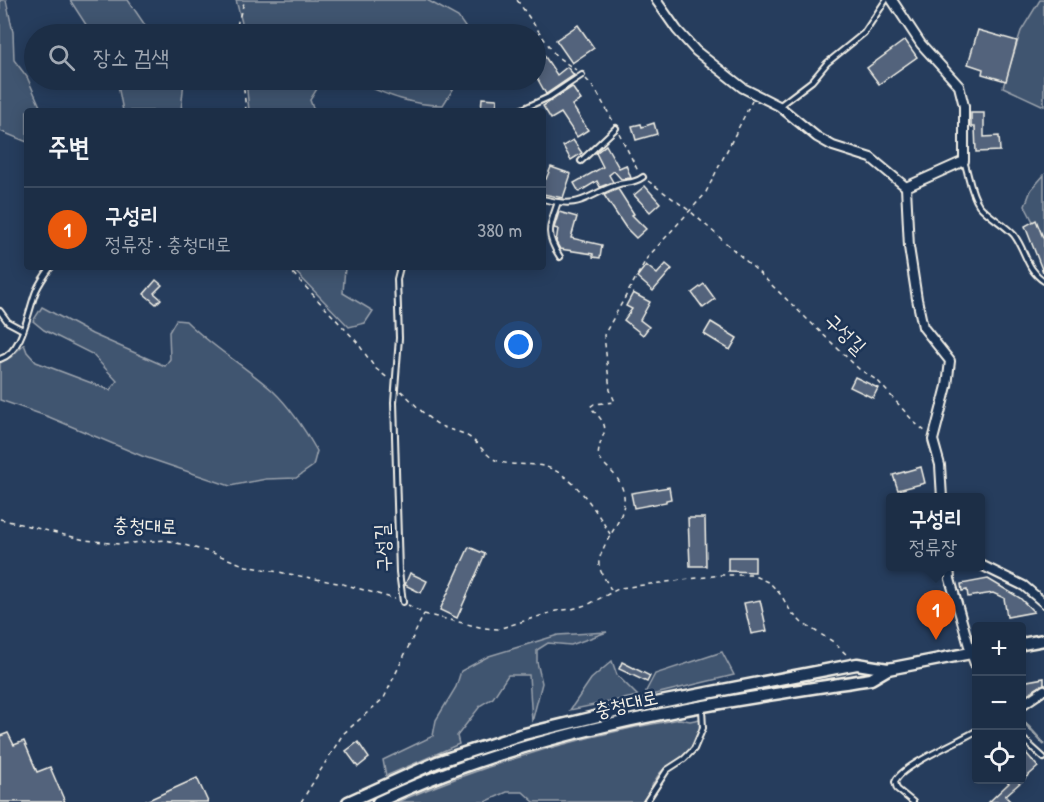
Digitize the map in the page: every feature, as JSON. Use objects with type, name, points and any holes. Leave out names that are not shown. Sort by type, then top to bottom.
[{"type":"main road","points":[[1026,643],[1044,640]]},
{"type":"main road","name":"충청대로","points":[[348,802],[437,762],[520,735],[640,706],[857,664],[888,669],[972,653]]},
{"type":"main road","name":"충청대로","points":[[378,802],[493,756],[621,722],[702,705],[871,679],[888,669]]},
{"type":"street","points":[[656,0],[677,30],[696,51],[742,88],[779,106],[832,146],[871,158],[906,187],[909,247],[916,299],[923,327],[950,361],[948,386],[933,440],[940,465],[942,493]]},
{"type":"street","points":[[892,0],[921,44],[959,86],[964,106],[964,161],[906,187]]},
{"type":"street","points":[[985,567],[1024,586],[1044,603]]},
{"type":"street","points":[[949,571],[972,647]]},
{"type":"street","points":[[1026,702],[1044,690]]},
{"type":"lane","points":[[779,106],[812,81],[827,63],[864,33],[886,0]]},
{"type":"lane","points":[[524,108],[549,96],[582,75]]},
{"type":"lane","points":[[581,161],[616,128]]},
{"type":"lane","points":[[964,161],[970,176],[972,191],[980,206],[1016,238],[1034,273],[1044,280]]},
{"type":"lane","points":[[546,200],[565,204],[588,199],[621,183],[634,184],[643,177]]},
{"type":"lane","points":[[558,202],[548,228],[552,244],[560,257]]},
{"type":"lane","points":[[0,359],[12,352],[27,323],[37,290],[49,270]]},
{"type":"lane","name":"구성길","points":[[399,270],[397,279],[398,360],[394,384],[399,572],[403,602]]},
{"type":"lane","points":[[0,311],[15,327],[23,330]]},
{"type":"lane","points":[[646,802],[667,770],[694,749],[703,728],[702,705]]},
{"type":"lane","points":[[913,802],[897,789],[896,777],[972,733]]},
{"type":"lane","points":[[1026,742],[1044,758]]},
{"type":"path","points":[[238,24],[245,0]]},
{"type":"path","name":"구성길","points":[[517,0],[534,24]]},
{"type":"path","name":"구성길","points":[[546,42],[556,56],[582,75],[595,89],[638,172],[690,211],[754,268],[859,369],[878,381],[933,440]]},
{"type":"path","points":[[244,90],[246,108]]},
{"type":"path","points":[[612,591],[599,566],[600,558],[625,508],[617,479],[598,457],[599,444],[606,431],[606,424],[590,407],[594,404],[615,402],[610,390],[604,335],[647,258],[705,194],[755,95]]},
{"type":"path","points":[[290,270],[357,342],[375,368],[432,420],[442,427],[466,434],[486,453],[500,462],[545,467],[560,474],[575,486],[610,534]]},
{"type":"path","name":"충청대로","points":[[0,519],[93,541],[119,544],[166,540],[213,553],[246,566],[343,584],[403,602],[424,614],[484,628],[498,629],[556,611],[572,609],[589,604],[612,591],[634,586],[721,575],[752,575],[770,583],[781,595],[790,612],[802,623],[832,641],[857,664]]},
{"type":"path","points":[[301,802],[343,734],[384,698],[424,614]]},
{"type":"shaded area","points":[[0,0],[6,0],[13,32],[14,60],[24,73],[24,90],[33,90],[41,108],[24,108],[24,141],[0,131]]},
{"type":"shaded area","points":[[70,0],[128,0],[144,24],[86,24]]},
{"type":"shaded area","points":[[236,0],[427,0],[458,17],[463,24],[242,24]]},
{"type":"shaded area","points":[[1040,0],[1044,0],[1044,106],[1003,87],[1021,31]]},
{"type":"shaded area","points":[[119,90],[183,90],[181,108],[122,108]]},
{"type":"shaded area","points":[[247,90],[316,90],[310,100],[313,108],[249,108]]},
{"type":"shaded area","points":[[377,90],[453,90],[443,105],[408,101]]},
{"type":"shaded area","points":[[1044,175],[1044,243],[1025,206],[1031,190]]},
{"type":"shaded area","points":[[294,270],[345,270],[343,293],[373,311],[365,323],[349,327]]},
{"type":"shaded area","points":[[42,307],[92,334],[165,366],[170,359],[169,332],[176,320],[186,321],[273,391],[286,405],[303,427],[317,451],[313,466],[296,478],[266,479],[230,486],[142,456],[49,417],[0,400],[0,363],[11,357],[24,344],[27,352],[36,362],[110,390],[117,381],[92,354],[44,330],[33,321]]},
{"type":"shaded area","points":[[607,632],[571,645],[548,643],[537,650],[542,683],[532,722],[529,675],[508,675],[493,698],[481,705],[457,736],[459,744],[386,776],[383,760],[433,736],[436,720],[456,687],[461,671],[489,656],[558,635]]},
{"type":"shaded area","points":[[722,652],[734,675],[647,696],[646,691],[655,674]]},
{"type":"shaded area","points":[[612,661],[617,675],[638,696],[570,710],[591,679]]},
{"type":"shaded area","points":[[680,719],[690,721],[700,719],[697,736],[684,755],[660,773],[643,802],[534,802],[523,792],[507,792],[485,802],[397,802],[466,775],[536,752],[607,733]]},
{"type":"building","points":[[578,25],[594,48],[572,63],[556,40]]},
{"type":"building","points":[[978,30],[1017,41],[1006,81],[982,74],[983,69],[968,64]]},
{"type":"building","points":[[905,40],[917,57],[879,84],[867,68]]},
{"type":"building","points":[[546,58],[557,75],[567,67],[574,75],[546,94],[544,90],[546,90]]},
{"type":"building","points":[[572,87],[581,100],[572,105],[588,130],[577,137],[561,113],[551,119],[543,106]]},
{"type":"building","points":[[482,98],[497,99],[496,108],[481,108]]},
{"type":"building","points":[[971,113],[984,113],[984,137],[999,136],[1000,151],[976,152],[975,127],[971,127]]},
{"type":"building","points":[[654,123],[657,134],[636,140],[632,126],[641,124],[642,127]]},
{"type":"building","points":[[573,140],[582,153],[571,160],[563,146]]},
{"type":"building","points":[[606,145],[619,168],[626,165],[631,178],[621,179],[614,171],[609,175],[613,182],[600,187],[597,181],[579,192],[574,183],[603,167],[596,153]]},
{"type":"building","points":[[551,167],[571,174],[563,198],[546,195],[546,179]]},
{"type":"building","points":[[645,186],[660,203],[650,212],[634,195]]},
{"type":"building","points":[[618,189],[634,214],[632,215],[646,229],[636,238],[626,228],[604,195]]},
{"type":"building","points":[[559,212],[577,217],[571,238],[602,245],[600,258],[593,257],[593,254],[560,249],[556,242],[558,229],[554,228]]},
{"type":"building","points":[[1036,220],[1044,240],[1043,272],[1025,226]]},
{"type":"building","points":[[666,264],[672,269],[653,291],[637,277],[646,265],[657,274]]},
{"type":"building","points":[[156,280],[162,285],[154,293],[161,299],[156,304],[144,294]]},
{"type":"building","points":[[704,284],[715,299],[703,308],[692,293]]},
{"type":"building","points":[[633,293],[650,302],[640,320],[649,327],[643,335],[624,320],[632,309],[626,306]]},
{"type":"building","points":[[711,322],[737,338],[730,350],[704,334]]},
{"type":"building","points":[[855,377],[878,388],[873,398],[850,387]]},
{"type":"building","points":[[921,467],[925,483],[898,490],[893,475]]},
{"type":"building","points":[[669,487],[671,499],[666,502],[634,508],[631,493]]},
{"type":"building","points":[[688,518],[705,518],[706,566],[690,566]]},
{"type":"building","points":[[469,547],[485,554],[457,618],[440,610]]},
{"type":"building","points":[[728,557],[755,557],[755,572],[728,571]]},
{"type":"building","points":[[410,573],[427,581],[421,593],[405,585]]},
{"type":"building","points":[[988,579],[1020,598],[1034,612],[1007,617],[1004,598],[993,593],[968,597],[967,590],[962,591],[961,584]]},
{"type":"building","points":[[760,600],[767,631],[751,634],[744,603]]},
{"type":"building","points":[[622,662],[650,676],[647,682],[619,669]]},
{"type":"building","points":[[1044,678],[1044,684],[1026,693],[1026,681]]},
{"type":"building","points":[[8,733],[14,745],[24,741],[37,772],[50,767],[65,802],[0,802],[0,736]]},
{"type":"building","points":[[358,742],[369,758],[358,767],[346,751]]},
{"type":"building","points":[[1026,755],[1038,767],[1026,778]]},
{"type":"building","points":[[197,778],[208,802],[144,802]]},
{"type":"building","points":[[1008,784],[1019,784],[1005,796],[1011,802],[989,802]]},
{"type":"waterway","points":[[1026,724],[1044,744]]},
{"type":"place","name":"구성리","points":[[936,640]]}]
